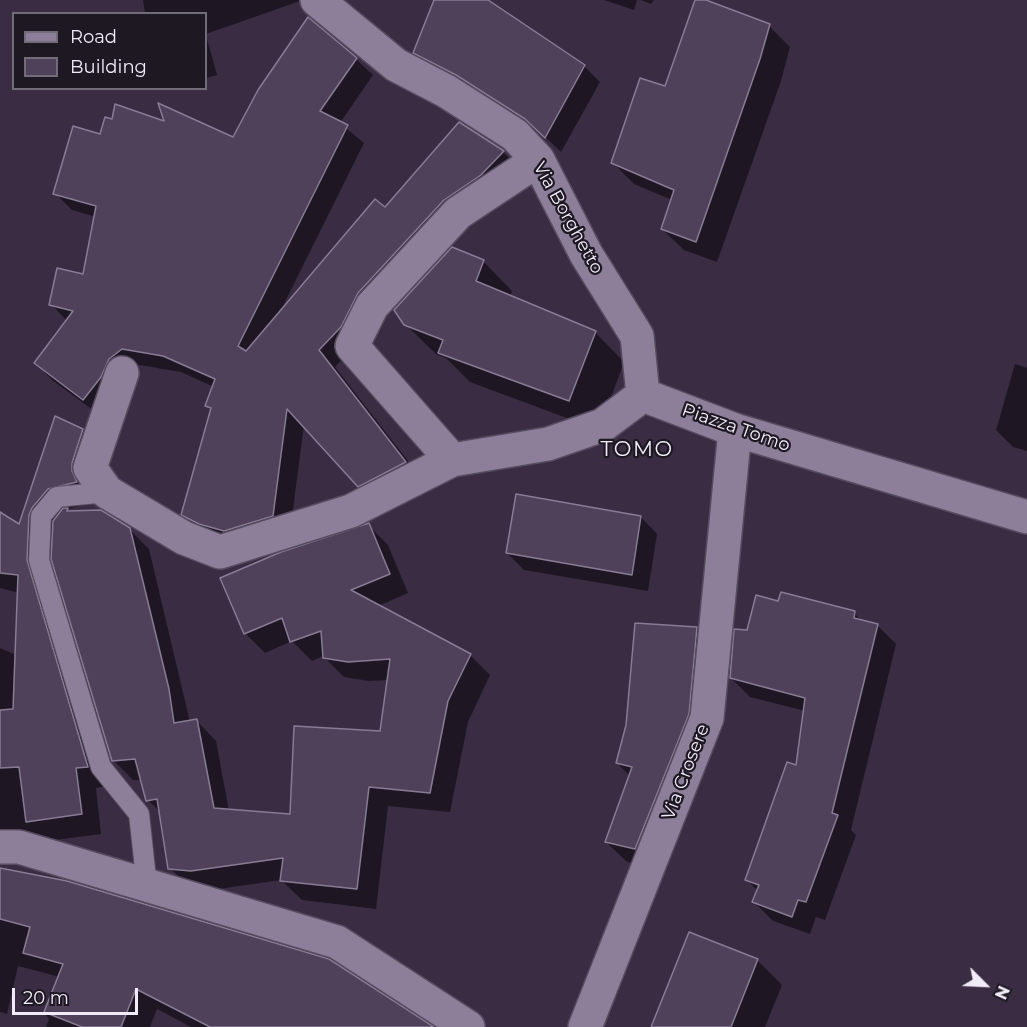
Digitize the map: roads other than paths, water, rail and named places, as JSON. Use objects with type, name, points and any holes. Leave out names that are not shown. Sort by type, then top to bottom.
[{"type":"street","name":"Via Borghetto","points":[[317,0],[396,65],[446,91],[515,135],[538,160],[586,254],[637,336],[643,395]]},
{"type":"street","points":[[452,459],[352,346],[372,306],[458,213],[538,160]]},
{"type":"street","points":[[122,373],[90,468],[107,492],[184,538],[220,552],[351,512],[452,459],[548,444],[603,425],[643,395]]},
{"type":"street","name":"Piazza Tomo","points":[[643,395],[735,430],[1027,517]]},
{"type":"street","name":"Via Crosere","points":[[585,1027],[707,718],[735,430]]},
{"type":"street","points":[[0,847],[20,847],[147,887],[337,942],[468,1027]]},
{"type":"lane","points":[[107,492],[57,497],[41,516],[39,560],[101,766],[139,814],[147,887]]},
{"type":"district","name":"TOMO","points":[[637,450]]}]
